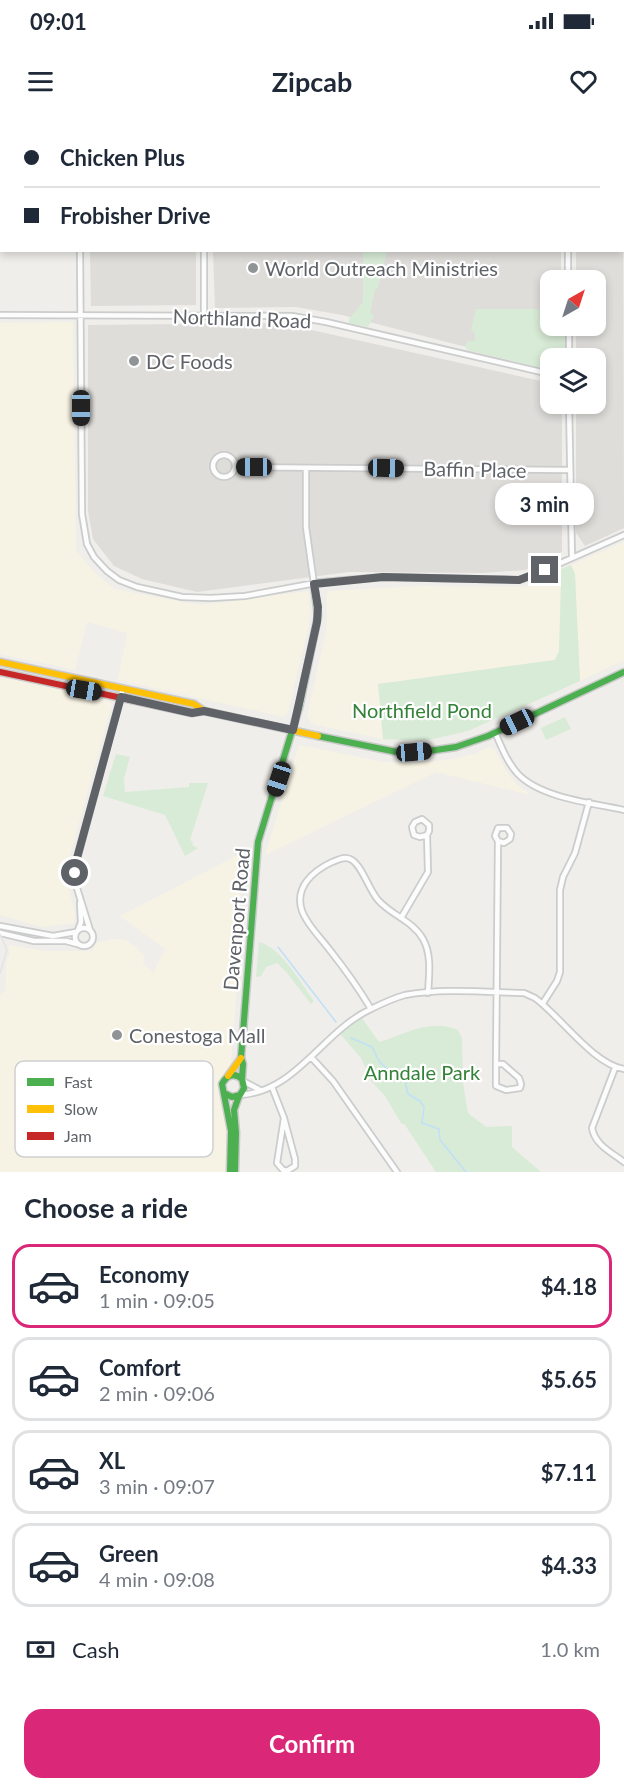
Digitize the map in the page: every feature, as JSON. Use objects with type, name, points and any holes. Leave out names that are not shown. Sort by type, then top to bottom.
[{"type":"main road","name":"Davenport Road","points":[[243,1080],[241,1058],[258,842],[293,730],[317,622],[318,607],[314,584]]},
{"type":"main road","points":[[0,662],[194,704],[204,711]]},
{"type":"main road","points":[[0,672],[192,713],[204,711],[376,749],[414,752],[456,747],[495,732],[624,672]]},
{"type":"main road","points":[[230,1172],[231,1131],[222,1084],[241,1058]]},
{"type":"main road","points":[[228,1076],[234,1075],[243,1080],[244,1088],[234,1110],[235,1172]]},
{"type":"main road","points":[[224,1093],[229,1097],[239,1095]]},
{"type":"street","points":[[80,252],[82,514],[87,544],[101,564],[118,580],[200,598],[245,596],[314,584],[383,577],[519,580],[624,535]]},
{"type":"street","points":[[204,252],[204,315]]},
{"type":"street","points":[[568,252],[568,270]]},
{"type":"street","name":"Northland Road","points":[[0,315],[292,316],[540,372]]},
{"type":"street","points":[[569,414],[572,558]]},
{"type":"street","name":"Baffin Place","points":[[226,455],[234,460],[235,467],[232,474],[224,477],[215,472],[213,465],[218,457],[226,455]]},
{"type":"street","name":"Baffin Place","points":[[235,467],[570,470]]},
{"type":"street","name":"Davenport Road","points":[[306,468],[306,527],[314,584]]},
{"type":"street","points":[[0,933],[34,941],[66,941],[84,947],[91,944],[93,937],[76,882],[77,858],[105,764],[123,688]]},
{"type":"street","points":[[495,732],[512,766],[523,779],[545,791],[624,810]]},
{"type":"street","points":[[543,1003],[560,972],[560,890],[563,877],[575,853],[589,802]]},
{"type":"street","points":[[401,918],[428,872],[427,835]]},
{"type":"street","points":[[496,1064],[503,1064],[519,1078],[520,1088],[506,1090],[496,1086],[495,993],[498,841]]},
{"type":"street","points":[[371,1009],[357,986],[303,914],[300,896],[310,875],[339,859],[351,859],[379,902],[415,928],[423,938],[429,960],[428,993]]},
{"type":"street","points":[[77,944],[75,938],[81,922],[80,901]]},
{"type":"street","points":[[0,926],[53,936],[83,928],[90,930]]},
{"type":"street","points":[[239,1095],[252,1094],[272,1087],[311,1057],[352,1019],[403,996],[428,993],[524,993],[543,1003],[600,1058],[615,1068],[624,1069]]},
{"type":"street","points":[[311,1057],[333,1081],[397,1172]]},
{"type":"street","points":[[615,1068],[592,1128],[599,1144],[624,1162]]},
{"type":"street","points":[[243,1080],[260,1090]]},
{"type":"street","points":[[272,1087],[284,1118],[295,1160],[295,1166],[287,1171],[282,1170],[278,1163],[284,1118]]},
{"type":"shaded area","points":[[90,252],[196,252],[196,305],[91,306]]},
{"type":"shaded area","points":[[213,252],[561,252],[561,270],[540,270],[540,336],[558,336],[553,348],[540,348],[540,357],[474,349],[342,315],[296,307],[215,308]]},
{"type":"shaded area","points":[[576,252],[623,252],[624,528],[585,546],[576,533],[576,414],[606,414],[606,348],[576,348],[576,336],[606,336],[606,270],[576,270]]},
{"type":"shaded area","points":[[73,322],[76,550],[92,570],[114,589],[193,604],[308,591],[309,625],[288,712],[284,717],[118,680],[127,633],[87,622],[75,670],[0,654],[0,323]]},
{"type":"shaded area","points":[[280,323],[540,381],[540,414],[562,414],[562,552],[525,570],[482,573],[349,572],[197,592],[142,579],[114,566],[93,539],[88,511],[88,325]]},
{"type":"shaded area","points":[[624,542],[624,660],[580,681],[575,574],[571,565]]},
{"type":"shaded area","points":[[559,570],[561,582],[559,651],[555,660],[379,684],[383,739],[312,724],[307,716],[327,627],[327,591],[422,586],[520,587],[532,585]]},
{"type":"shaded area","points":[[3,676],[108,701],[112,704],[67,866],[69,889],[75,914],[74,923],[42,927],[0,915],[0,679]]},
{"type":"shaded area","points":[[299,745],[384,762],[417,763],[453,759],[475,754],[488,747],[495,750],[516,784],[531,795],[436,772],[265,855]]},
{"type":"shaded area","name":"Conestoga Mall","points":[[242,853],[236,999],[230,1071],[221,1077],[219,1093],[224,1110],[228,1115],[225,1172],[0,1172],[0,995],[6,990],[6,963],[10,953],[8,945],[45,951],[92,951],[96,943],[115,939],[126,940],[144,956],[143,963],[153,973],[165,949],[120,916]]},
{"type":"green space","points":[[363,252],[387,252],[370,313],[374,315],[368,327],[349,323],[349,319],[363,302]]},
{"type":"green space","points":[[476,309],[540,309],[540,336],[565,336],[566,348],[540,348],[540,368],[467,350],[465,346],[468,341],[475,341],[475,333],[471,330]]},
{"type":"green space","name":"Northfield Pond","points":[[571,565],[575,574],[580,681],[468,731],[424,741],[383,739],[378,684],[555,660],[559,651],[561,582],[559,570]]},
{"type":"green space","points":[[565,717],[571,729],[546,740],[541,728]]},
{"type":"green space","points":[[116,754],[130,757],[124,778],[125,792],[189,787],[189,783],[208,783],[190,840],[193,842],[192,845],[198,848],[185,856],[165,815],[103,796]]},
{"type":"green space","points":[[259,942],[276,951],[283,958],[314,1001],[311,1004],[277,963],[266,967],[261,976],[256,977]]},
{"type":"green space","name":"Anndale Park","points":[[362,1018],[379,1042],[428,1026],[458,1030],[462,1038],[463,1083],[468,1113],[486,1127],[512,1126],[512,1147],[541,1172],[436,1172],[385,1096],[372,1082],[361,1058],[340,1034]]},
{"type":"waterway","points":[[278,947],[336,1022]]},
{"type":"waterway","points":[[351,1038],[372,1047],[379,1061],[405,1081],[408,1094],[420,1101],[424,1107],[422,1123],[439,1129],[440,1140],[466,1172]]},
{"type":"tram line","points":[[0,934],[7,950],[0,973]]},
{"type":"traffic: fast","points":[[242,1079],[241,1058],[258,842],[299,708],[318,616],[314,584]]},
{"type":"traffic: fast","points":[[318,736],[397,752],[456,747],[488,736],[624,672]]},
{"type":"traffic: fast","points":[[224,1093],[232,1097],[240,1095],[244,1088],[242,1079],[231,1076],[226,1078],[222,1084],[231,1131],[230,1172]]},
{"type":"traffic: fast","points":[[235,1172],[234,1110],[239,1096]]},
{"type":"traffic: slow","points":[[0,662],[194,704],[204,711],[318,736]]},
{"type":"traffic: slow","points":[[228,1076],[241,1058]]},
{"type":"traffic: jam","points":[[0,672],[192,713],[204,711]]},
{"type":"place","name":"World Outreach Ministries","points":[[253,268]]},
{"type":"place","name":"DC Foods","points":[[134,361]]},
{"type":"place","name":"Conestoga Mall","points":[[117,1035]]},
{"type":"route","points":[[75,873],[77,858],[121,697],[192,713],[204,711],[293,730],[318,616],[314,584],[383,577],[519,580],[545,570]]}]
